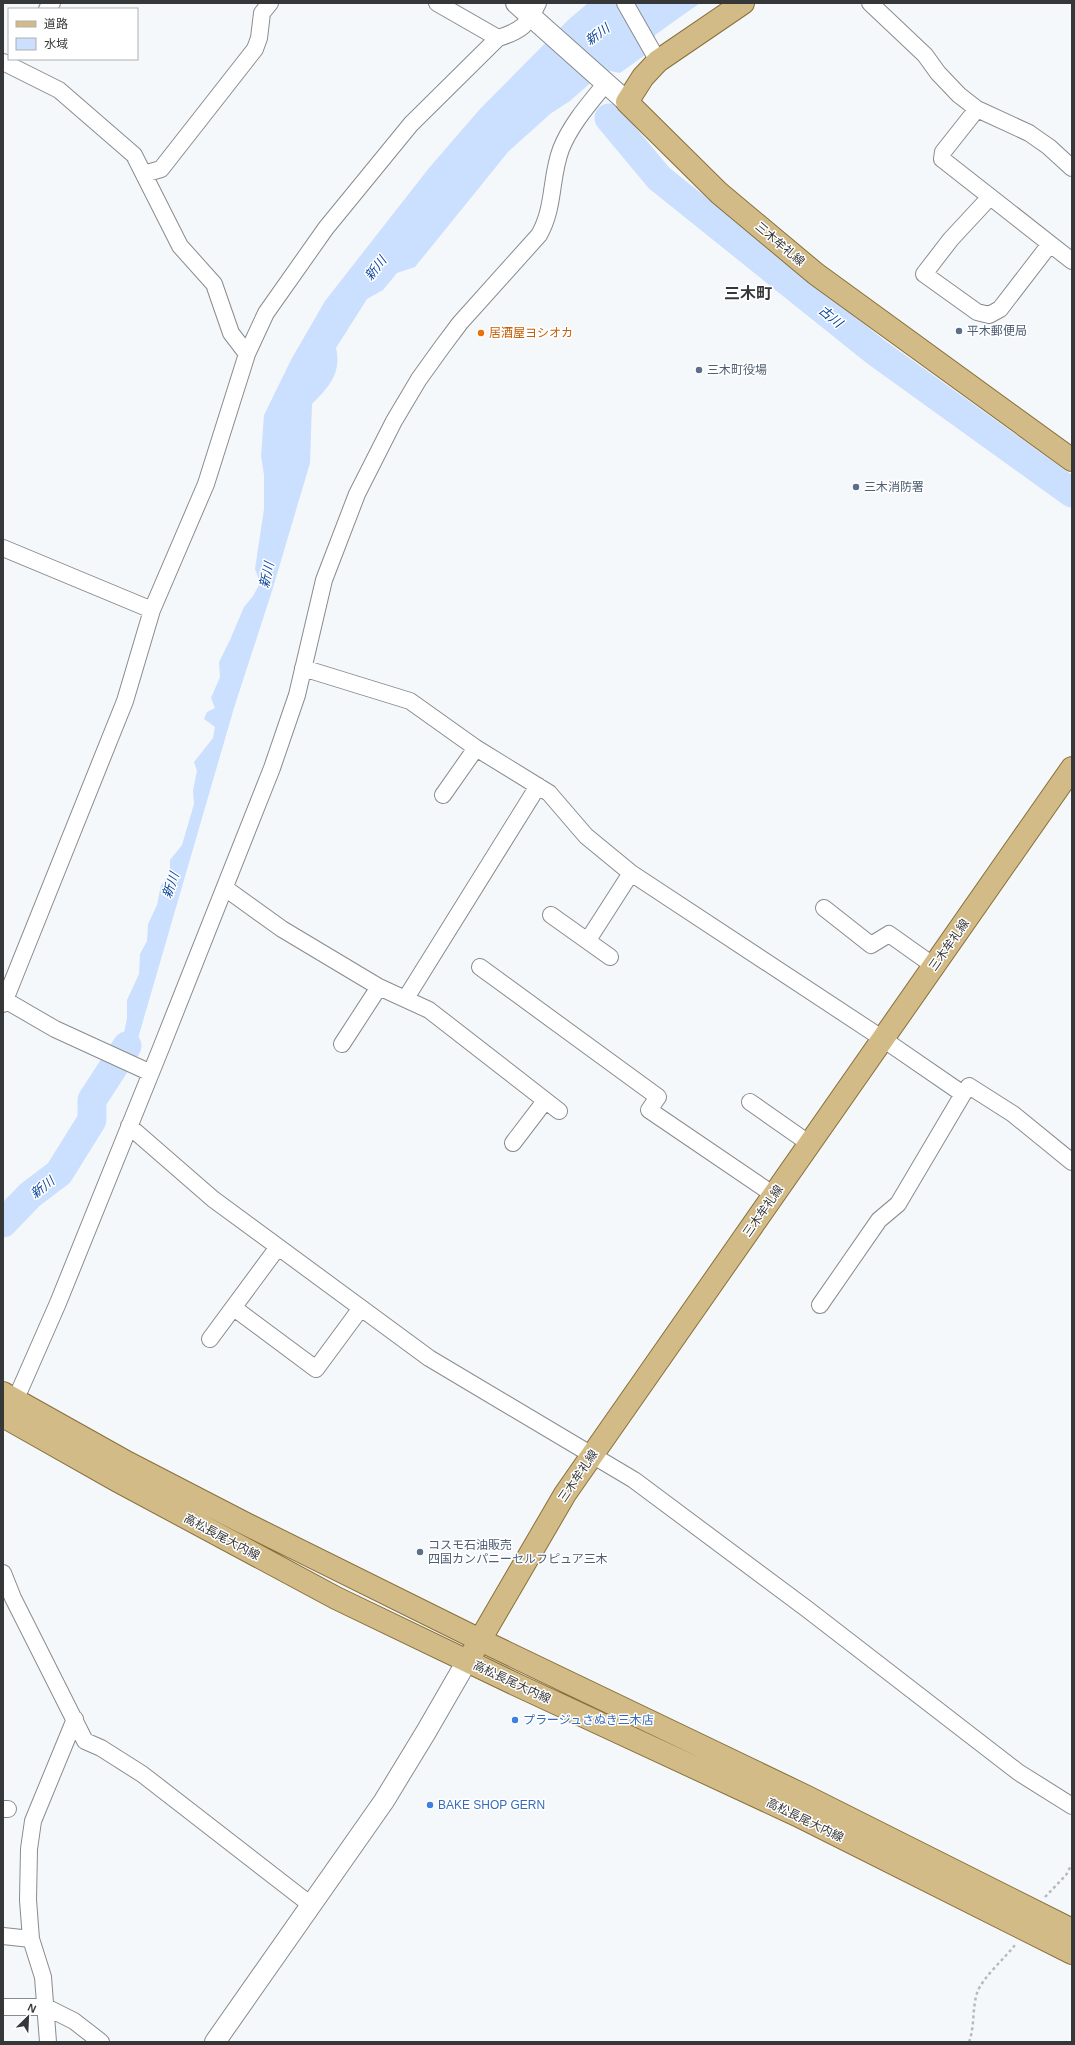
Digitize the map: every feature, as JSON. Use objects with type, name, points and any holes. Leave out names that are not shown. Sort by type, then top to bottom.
[{"type":"main road","points":[[612,88],[643,77],[656,56],[743,3]]},
{"type":"main road","name":"三木牟礼線","points":[[612,88],[719,192],[816,274],[1072,460]]},
{"type":"main road","name":"三木牟礼線","points":[[467,1661],[565,1494],[1072,768]]},
{"type":"main road","name":"高松長尾大内線","points":[[6,1411],[128,1463],[244,1523],[480,1640],[805,1796],[1072,1930]]},
{"type":"main road","name":"高松長尾大内線","points":[[6,1411],[118,1481],[336,1598],[467,1661],[797,1815],[1072,1953]]},
{"type":"street","points":[[144,174],[161,169],[255,49],[259,38],[262,13],[270,3]]},
{"type":"street","points":[[437,3],[498,38]]},
{"type":"street","points":[[6,1411],[58,1303],[225,888],[287,727],[324,580],[339,537],[372,462],[416,385],[442,347],[460,323],[539,235],[547,220],[561,150],[582,112],[612,88],[554,36],[535,10],[516,3]]},
{"type":"street","points":[[625,3],[656,56]]},
{"type":"street","points":[[870,3],[925,55],[938,73],[959,95],[977,109],[1029,133],[1049,147],[1072,168]]},
{"type":"street","points":[[151,1073],[56,1029],[4,1002],[125,701],[152,610],[206,484],[247,354],[266,313],[326,228],[411,124],[498,38],[516,32],[535,10]]},
{"type":"street","points":[[7,62],[59,90],[134,155],[180,246],[214,284],[231,333],[247,354]]},
{"type":"street","points":[[977,109],[943,152],[942,159],[1072,261]]},
{"type":"street","points":[[990,197],[951,239],[924,274],[976,312],[989,315],[1000,308],[1050,244]]},
{"type":"street","points":[[5,554],[152,610]]},
{"type":"street","points":[[303,668],[410,701],[476,748],[549,793],[586,836],[631,872],[883,1039],[963,1094]]},
{"type":"street","points":[[443,795],[476,748]]},
{"type":"street","points":[[406,998],[538,786]]},
{"type":"street","points":[[588,940],[631,872]]},
{"type":"street","points":[[225,888],[282,929],[379,987],[406,998],[429,1010],[559,1112]]},
{"type":"street","points":[[824,908],[871,945],[889,934],[934,966]]},
{"type":"street","points":[[551,915],[610,957]]},
{"type":"street","points":[[480,967],[658,1097],[649,1110],[774,1195]]},
{"type":"street","points":[[342,1044],[379,987]]},
{"type":"street","points":[[820,1305],[879,1220],[898,1204],[969,1086],[1013,1114],[1072,1162]]},
{"type":"street","points":[[513,1143],[545,1100]]},
{"type":"street","points":[[750,1102],[810,1144]]},
{"type":"street","points":[[129,1126],[213,1199],[429,1358],[593,1454],[634,1480],[807,1609],[1018,1772],[1072,1806]]},
{"type":"street","points":[[210,1339],[278,1247]]},
{"type":"street","points":[[234,1308],[316,1368],[361,1308]]},
{"type":"street","points":[[3,1573],[13,1598],[85,1741],[101,1748],[142,1774],[311,1905]]},
{"type":"street","points":[[215,2042],[384,1801],[467,1661]]},
{"type":"street","points":[[48,2042],[43,1977],[31,1939],[28,1900],[29,1849],[33,1821],[75,1720]]},
{"type":"street","points":[[3,1936],[31,1939]]},
{"type":"street","points":[[3,2007],[46,2007],[74,2020],[101,2042]]},
{"type":"path","points":[[1041,1901],[1066,1875],[1072,1864]]},
{"type":"path","points":[[969,2042],[974,2030],[977,1994],[981,1985],[1020,1940]]},
{"type":"water","points":[[588,3],[700,3],[655,35],[655,48],[620,73],[605,70],[570,101],[550,114],[508,152],[415,267],[397,273],[383,290],[367,299],[336,348],[337,365],[332,379],[328,386],[312,404],[310,463],[272,591],[234,708],[134,1052],[115,1085],[105,1080],[123,1038],[127,1018],[127,1000],[139,974],[140,954],[147,941],[148,924],[157,905],[161,885],[170,876],[170,860],[182,845],[194,804],[193,790],[197,771],[194,762],[213,738],[215,727],[204,719],[207,712],[215,708],[211,698],[220,677],[219,662],[244,607],[253,596],[260,583],[255,569],[264,509],[264,475],[261,456],[264,415],[292,358],[325,301],[429,168],[480,109],[567,21]]},
{"type":"waterway","name":"古川","points":[[609,118],[659,178],[876,352],[1072,493]]},
{"type":"waterway","name":"新川","points":[[3,1223],[30,1195],[59,1173],[92,1120],[92,1100],[127,1046]]},
{"type":"place","name":"平木郵便局","points":[[959,331]]},
{"type":"place","name":"居酒屋ヨシオカ","points":[[481,333]]},
{"type":"place","name":"三木町役場","points":[[699,370]]},
{"type":"place","name":"三木消防署","points":[[856,487]]},
{"type":"place","name":"コスモ石油販売 四国カンパニーセルフピュア三木","points":[[420,1552]]},
{"type":"place","name":"プラージュさぬき三木店","points":[[515,1720]]},
{"type":"place","name":"BAKE SHOP GERN","points":[[430,1805]]},
{"type":"district","name":"三木町","points":[[748,293]]}]
